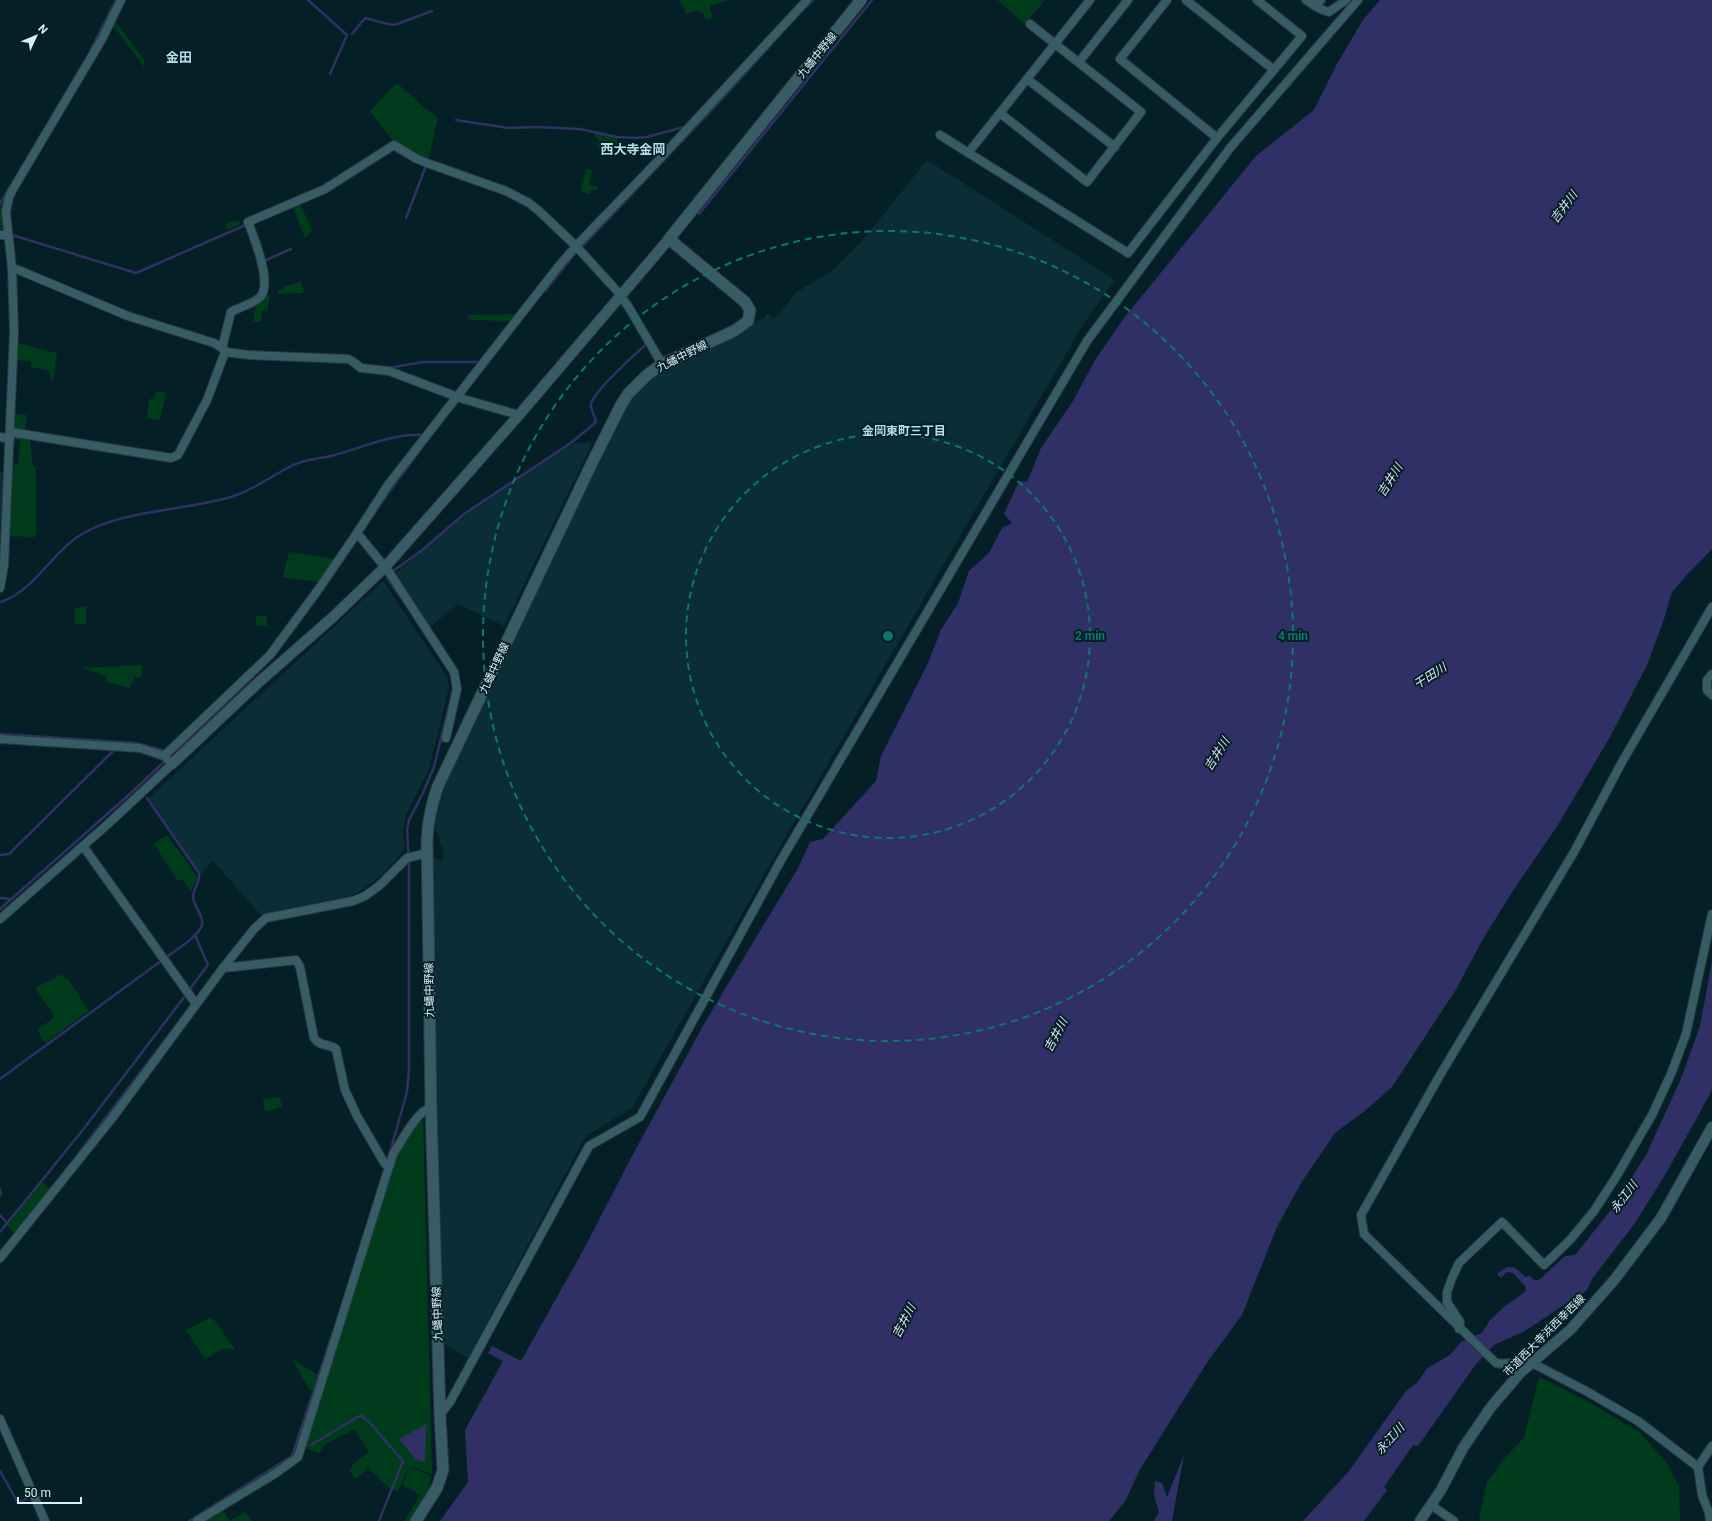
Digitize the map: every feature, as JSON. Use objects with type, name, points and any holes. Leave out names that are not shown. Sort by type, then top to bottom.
[{"type":"main road","name":"九蟠中野線","points":[[416,1521],[437,1488],[443,1470],[431,1106],[427,853],[429,815],[438,786],[590,467],[628,394],[647,375],[662,364],[734,331],[748,321],[750,314],[749,307],[745,302],[669,239],[861,0]]},
{"type":"street","points":[[0,588],[4,565],[14,332],[12,268],[4,235],[9,197],[102,39],[121,0]]},
{"type":"street","points":[[0,919],[83,846],[168,757],[270,655],[359,534],[388,485],[578,248],[807,0]]},
{"type":"street","points":[[968,153],[1090,0]]},
{"type":"street","points":[[1079,62],[1128,0]]},
{"type":"street","points":[[1167,0],[1120,59],[1217,138]]},
{"type":"street","points":[[1186,0],[1274,70]]},
{"type":"street","points":[[940,135],[1128,253],[1217,138],[1302,36],[1257,0]]},
{"type":"street","points":[[1306,0],[1318,3],[1323,10],[1329,12],[1346,0]]},
{"type":"street","points":[[440,1415],[450,1402],[589,1146],[640,1117],[780,862],[1087,341],[1230,148],[1358,0]]},
{"type":"street","points":[[1000,113],[1087,182],[1141,112],[1030,24]]},
{"type":"street","points":[[1027,78],[1115,147]]},
{"type":"street","points":[[0,437],[10,435],[171,458],[175,457],[207,400],[224,350],[231,312],[258,299],[264,290],[264,275],[262,266],[249,224],[326,189],[394,145],[409,155],[427,163],[518,196],[539,211],[578,248],[620,296],[662,364]]},
{"type":"street","points":[[168,757],[333,617],[384,567],[519,415],[669,239]]},
{"type":"street","points":[[12,268],[128,316],[214,343],[224,350],[249,355],[348,359],[361,368],[389,371],[459,397],[519,415]]},
{"type":"street","points":[[359,534],[384,567],[454,672],[457,689],[446,738]]},
{"type":"street","points":[[1698,1467],[1638,1421],[1586,1390],[1532,1363],[1523,1362],[1506,1365],[1496,1363],[1459,1329],[1364,1234],[1362,1215],[1440,1075],[1574,852],[1622,762],[1712,607]]},
{"type":"street","points":[[1712,674],[1707,680],[1707,690],[1712,695]]},
{"type":"street","points":[[0,739],[140,748],[168,757]]},
{"type":"street","points":[[83,846],[194,1003]]},
{"type":"street","points":[[0,1258],[113,1117],[194,1003],[254,929],[266,918],[332,905],[365,896],[379,886],[409,857],[427,853]]},
{"type":"street","points":[[1459,1329],[1460,1322],[1447,1302],[1447,1292],[1459,1263],[1502,1222],[1544,1265],[1570,1240],[1594,1210],[1616,1177],[1652,1115],[1671,1074],[1686,1034],[1712,914]]},
{"type":"street","points":[[223,968],[296,960],[300,968],[314,1038],[321,1045],[333,1046],[336,1049],[345,1090],[357,1116],[388,1164]]},
{"type":"street","points":[[197,1521],[276,1473],[298,1457],[388,1164],[412,1125],[425,1109],[431,1106]]},
{"type":"street","name":"市道西大寺浜西幸西線","points":[[1420,1521],[1441,1490],[1463,1448],[1478,1424],[1519,1375],[1571,1329],[1615,1279],[1661,1218],[1712,1128]]},
{"type":"street","points":[[0,1419],[45,1521]]},
{"type":"street","points":[[1710,1521],[1709,1513],[1702,1495],[1698,1467],[1712,1446]]},
{"type":"street","points":[[1431,1504],[1454,1521]]},
{"type":"shaded area","points":[[927,160],[1115,280],[1084,323],[794,822],[632,1108],[585,1137],[468,1358],[444,1344],[431,860],[434,858],[442,861],[444,854],[433,821],[441,789],[626,402],[648,378],[766,317],[765,315],[769,313],[773,319],[781,312],[795,293],[832,271],[863,240]]},
{"type":"shaded area","points":[[593,442],[504,626],[458,604],[429,628],[394,575],[465,515],[573,443]]},
{"type":"shaded area","points":[[0,472],[5,473],[2,522],[0,521]]},
{"type":"shaded area","points":[[383,581],[448,679],[449,687],[429,769],[406,815],[403,833],[405,849],[382,875],[359,892],[350,896],[260,914],[213,861],[201,874],[149,798]]},
{"type":"green space","points":[[680,0],[730,0],[711,5],[710,9],[713,18],[706,20],[703,13],[698,10],[686,14]]},
{"type":"green space","points":[[997,0],[1045,0],[1025,24]]},
{"type":"green space","points":[[115,21],[144,60],[144,67],[115,28],[111,28]]},
{"type":"green space","points":[[397,83],[438,118],[428,161],[395,143],[370,111]]},
{"type":"green space","points":[[595,133],[618,138],[616,153],[597,148],[599,139],[594,137]]},
{"type":"green space","points":[[586,168],[592,170],[589,185],[598,186],[597,191],[592,189],[590,194],[581,192]]},
{"type":"green space","points":[[3,201],[2,212],[5,230],[0,231],[0,206]]},
{"type":"green space","points":[[300,203],[312,231],[305,238],[293,207]]},
{"type":"green space","points":[[239,220],[240,224],[227,230],[226,224]]},
{"type":"green space","points":[[301,282],[304,293],[279,294],[278,290],[283,290],[283,287]]},
{"type":"green space","points":[[270,295],[267,311],[262,311],[261,322],[253,321],[257,301],[264,296]]},
{"type":"green space","points":[[516,314],[510,321],[470,320],[468,318],[468,315]]},
{"type":"green space","points":[[16,343],[57,353],[53,381],[51,380],[50,371],[31,367],[31,361],[16,360]]},
{"type":"green space","points":[[156,391],[166,393],[160,420],[147,418],[149,399],[154,399]]},
{"type":"green space","points":[[14,414],[27,415],[24,432],[14,429]]},
{"type":"green space","points":[[13,437],[30,439],[33,466],[36,467],[36,537],[7,536]],"holes":[[[15,439],[20,440],[18,464],[12,463]]]},
{"type":"green space","points":[[289,552],[333,559],[334,563],[318,582],[283,577]]},
{"type":"green space","points":[[86,607],[86,624],[75,624],[74,608]]},
{"type":"green space","points":[[256,616],[267,616],[267,627],[256,625]]},
{"type":"green space","points":[[142,665],[141,677],[134,677],[130,688],[106,682],[106,676],[83,668]]},
{"type":"green space","points":[[167,835],[198,878],[191,891],[182,879],[178,881],[154,844]]},
{"type":"green space","points":[[62,974],[66,980],[68,979],[89,1011],[45,1043],[37,1030],[55,1017],[35,988]]},
{"type":"green space","points":[[280,1097],[282,1107],[267,1111],[264,1108],[263,1099]]},
{"type":"green space","points":[[423,1119],[432,1475],[410,1465],[398,1491],[389,1488],[368,1467],[357,1478],[353,1477],[350,1471],[353,1464],[369,1452],[354,1429],[324,1445],[319,1453],[305,1446],[398,1153],[415,1129],[414,1126]]},
{"type":"green space","points":[[42,1182],[50,1189],[15,1233],[7,1226]]},
{"type":"green space","points":[[210,1318],[216,1322],[237,1352],[229,1348],[221,1350],[205,1359],[186,1330]]},
{"type":"green space","points":[[294,1360],[318,1375],[311,1392],[293,1361]]},
{"type":"green space","points":[[1539,1377],[1587,1401],[1639,1432],[1667,1463],[1679,1486],[1680,1521],[1481,1521],[1479,1519],[1487,1482],[1503,1460],[1524,1438]]},
{"type":"green space","points":[[410,1466],[431,1476],[429,1485],[434,1482],[412,1521],[404,1521],[420,1495],[403,1485]]},
{"type":"green space","points":[[222,1509],[230,1521],[209,1521],[208,1518]]},
{"type":"green space","points":[[245,1512],[252,1521],[230,1521]]},
{"type":"water","points":[[1380,0],[1712,0],[1712,549],[1672,592],[1647,665],[1610,737],[1556,828],[1514,889],[1483,939],[1455,991],[1392,1087],[1366,1110],[1335,1133],[1301,1183],[1277,1227],[1242,1315],[1208,1361],[1139,1471],[1126,1500],[1109,1521],[440,1521],[468,1482],[465,1430],[503,1361],[488,1353],[492,1346],[521,1361],[584,1249],[631,1158],[704,1024],[798,868],[810,842],[823,839],[876,781],[881,756],[928,663],[941,630],[958,603],[969,571],[989,553],[1002,528],[1012,523],[1004,514],[1019,481],[1027,482],[1041,448],[1073,401],[1095,360],[1124,318],[1256,156],[1314,110],[1337,64],[1363,20]]},
{"type":"water","name":"永江川","points":[[1712,961],[1712,1088],[1710,1094],[1665,1175],[1635,1223],[1592,1279],[1587,1289],[1584,1293],[1525,1331],[1494,1345],[1476,1364],[1418,1446],[1413,1445],[1384,1487],[1387,1490],[1364,1521],[1303,1521],[1349,1471],[1406,1391],[1418,1382],[1427,1368],[1450,1355],[1461,1342],[1482,1333],[1490,1320],[1505,1306],[1525,1292],[1526,1287],[1513,1273],[1507,1272],[1501,1278],[1497,1274],[1505,1268],[1512,1267],[1518,1270],[1525,1277],[1530,1276],[1534,1280],[1539,1280],[1565,1256],[1575,1255],[1611,1210],[1646,1155],[1680,1081],[1700,1026]]},
{"type":"water","points":[[426,1424],[425,1462],[416,1460],[399,1439]]},
{"type":"water","points":[[1184,1455],[1172,1521],[1154,1521],[1159,1512],[1154,1495],[1155,1481],[1162,1483],[1167,1497]]},
{"type":"waterway","points":[[90,51],[116,0]]},
{"type":"waterway","points":[[308,0],[347,35],[330,74]]},
{"type":"waterway","points":[[802,11],[813,0]]},
{"type":"waterway","points":[[699,214],[872,0]]},
{"type":"waterway","points":[[352,34],[365,18],[392,25],[432,11]]},
{"type":"waterway","points":[[545,291],[573,256],[709,113],[770,46]]},
{"type":"waterway","points":[[456,120],[508,128],[535,127],[580,129],[617,137],[635,138],[647,137],[684,127]]},
{"type":"waterway","points":[[397,152],[412,160]]},
{"type":"waterway","points":[[406,218],[426,166]]},
{"type":"waterway","points":[[0,204],[10,186]]},
{"type":"waterway","points":[[12,235],[136,273],[248,224]]},
{"type":"waterway","points":[[264,259],[264,261],[291,249]]},
{"type":"waterway","points":[[392,572],[421,551],[464,514],[572,442],[595,423],[596,421],[591,406],[594,398],[616,372],[648,343]]},
{"type":"waterway","points":[[389,368],[422,362],[478,362]]},
{"type":"waterway","points":[[1,602],[24,589],[71,542],[82,534],[99,526],[136,515],[196,505],[234,496],[249,490],[302,461],[331,456],[400,436],[425,435]]},
{"type":"waterway","points":[[369,521],[421,449]]},
{"type":"waterway","points":[[295,628],[345,557]]},
{"type":"waterway","points":[[387,577],[401,598]]},
{"type":"waterway","points":[[0,909],[131,793],[254,676]]},
{"type":"waterway","points":[[390,1152],[407,1092],[409,1070],[409,862],[407,830],[409,820],[434,767],[454,686]]},
{"type":"waterway","points":[[0,734],[136,743],[166,751]]},
{"type":"waterway","points":[[0,855],[9,854],[114,750]]},
{"type":"waterway","points":[[147,798],[199,873],[193,897],[202,920],[202,925],[194,936],[165,958]]},
{"type":"waterway","points":[[0,898],[11,899]]},
{"type":"waterway","points":[[189,990],[208,965],[195,935]]},
{"type":"waterway","points":[[0,1079],[161,961]]},
{"type":"waterway","points":[[0,1232],[82,1131],[185,996]]},
{"type":"waterway","points":[[78,1154],[178,1023]]},
{"type":"waterway","points":[[0,1189],[0,1195]]},
{"type":"waterway","points":[[0,1215],[7,1223]]},
{"type":"waterway","points":[[189,1521],[292,1456],[333,1332]]},
{"type":"waterway","points":[[311,1445],[361,1415],[371,1424],[403,1461],[379,1521]]},
{"type":"waterway","points":[[0,1471],[18,1503],[30,1497]]},
{"type":"waterway","points":[[35,1507],[41,1521]]},
{"type":"district","name":"金田","points":[[179,57]]},
{"type":"district","name":"西大寺金岡","points":[[633,149]]},
{"type":"district","name":"金岡東町三丁目","points":[[904,431]]},
{"type":"water label","name":"吉井川","points":[[1564,207]]},
{"type":"water label","name":"吉井川","points":[[1390,480]]},
{"type":"water label","name":"干田川","points":[[1430,676]]},
{"type":"water label","name":"吉井川","points":[[1217,754]]},
{"type":"water label","name":"吉井川","points":[[1056,1035]]},
{"type":"water label","name":"吉井川","points":[[904,1321]]}]
